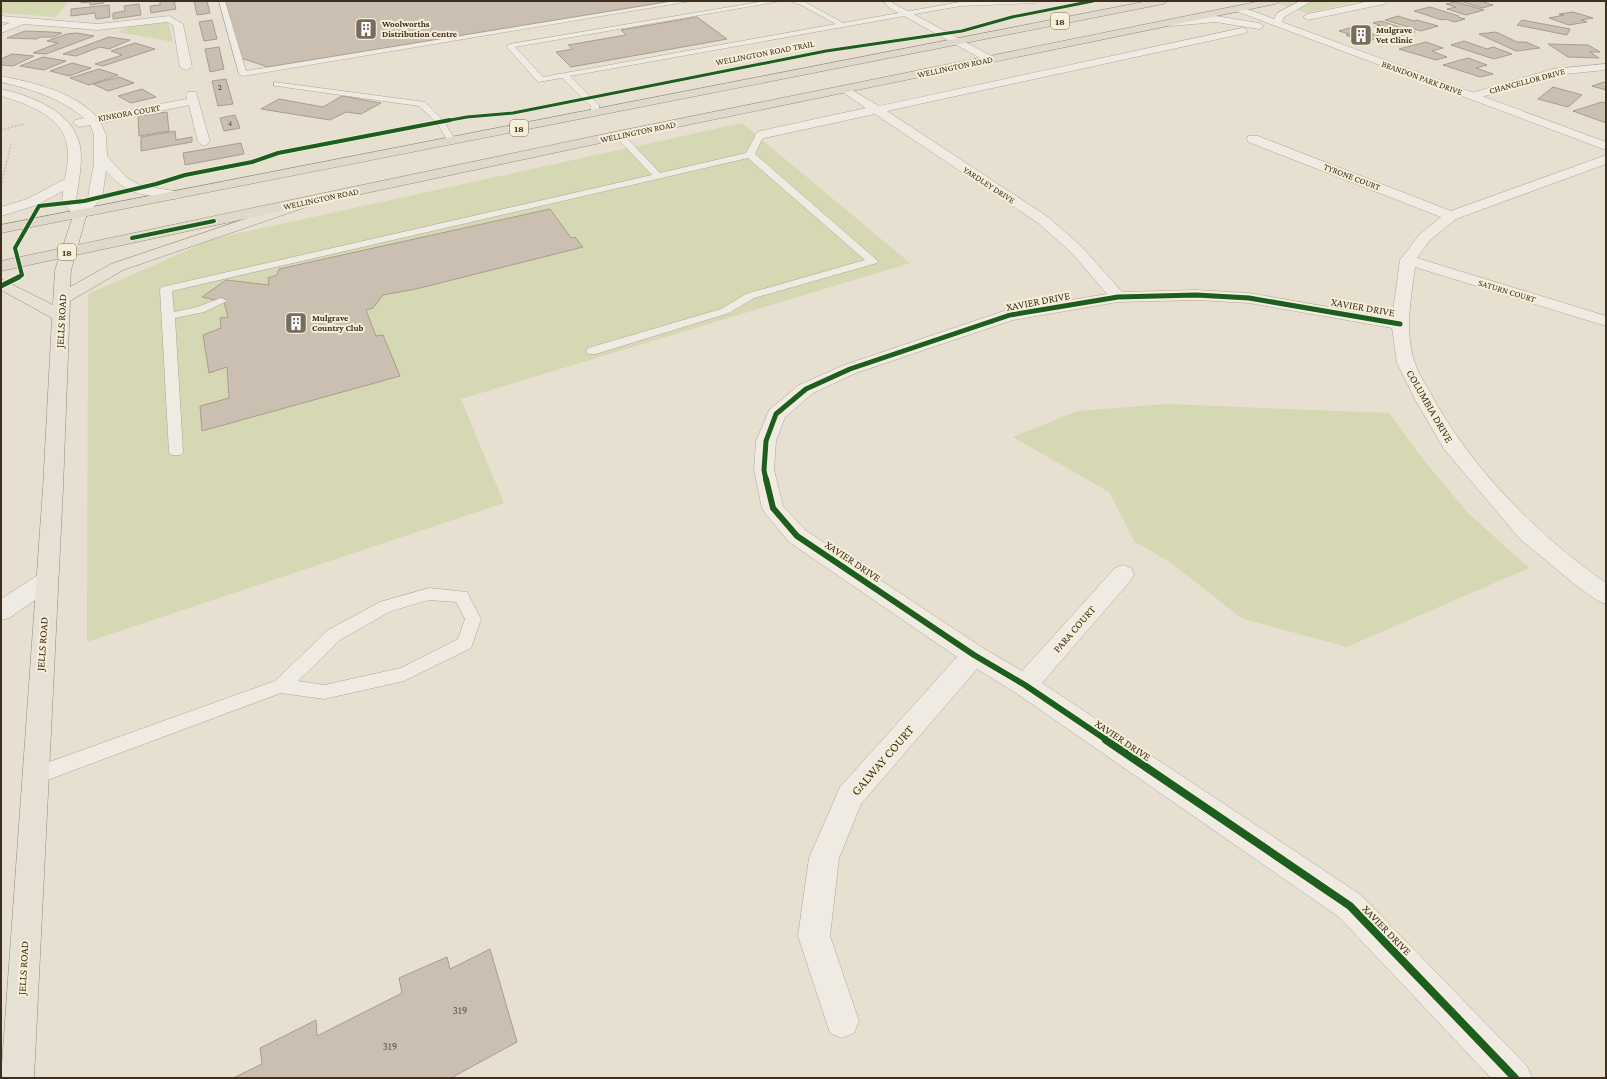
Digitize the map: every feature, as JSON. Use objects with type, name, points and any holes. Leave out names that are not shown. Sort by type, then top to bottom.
[{"type":"highway","name":"18","points":[[1,229],[1163,1]]},
{"type":"highway","points":[[1219,1],[1239,9]]},
{"type":"highway","name":"WELLINGTON ROAD","points":[[1,266],[304,203],[619,135],[1275,1]]},
{"type":"main road","points":[[1,284],[61,307],[117,267],[304,203]]},
{"type":"main road","name":"JELLS ROAD","points":[[17,1078],[63,270],[80,213]]},
{"type":"street","points":[[1277,23],[1280,15],[1307,1]]},
{"type":"street","points":[[1308,18],[1384,1]]},
{"type":"street","points":[[888,3],[991,60]]},
{"type":"street","name":"BRANDON PARK DRIVE","points":[[1239,9],[1606,146]]},
{"type":"street","points":[[1,19],[98,26],[169,19],[178,24],[186,67]]},
{"type":"street","points":[[1171,22],[1216,19],[1242,22],[1311,36]]},
{"type":"street","points":[[1,30],[23,21]]},
{"type":"street","points":[[760,135],[1242,31]]},
{"type":"street","name":"CHANCELLOR DRIVE","points":[[1472,96],[1553,72],[1606,67]]},
{"type":"street","points":[[1,79],[33,86],[73,104],[92,120],[98,128],[100,156],[95,198],[80,213],[69,202],[70,182],[74,159],[73,144],[64,126],[46,109],[20,97],[1,92]]},
{"type":"street","name":"YARDLEY DRIVE","points":[[845,89],[1043,220],[1077,250],[1118,297]]},
{"type":"street","name":"KINKORA COURT","points":[[64,126],[193,98],[204,142]]},
{"type":"street","name":"TYRONE COURT","points":[[1253,139],[1451,216]]},
{"type":"street","points":[[100,156],[121,180],[135,189],[174,195]]},
{"type":"street","name":"COLUMBIA DRIVE","points":[[1606,159],[1451,216],[1425,237],[1408,260],[1400,324],[1406,364],[1425,401],[1451,444],[1485,486],[1528,533],[1586,581],[1606,595]]},
{"type":"street","points":[[1,212],[32,202],[70,182]]},
{"type":"street","name":"SATURN COURT","points":[[1408,260],[1606,321]]},
{"type":"street","name":"XAVIER DRIVE","points":[[1400,324],[1249,298],[1196,295],[1118,297],[1010,315],[857,367],[806,389],[776,414],[766,441],[764,470],[773,508],[797,536],[974,654],[1024,685],[1350,906],[1515,1078]]},
{"type":"street","name":"PARA COURT","points":[[1024,685],[1123,574]]},
{"type":"street","points":[[1,611],[46,580]]},
{"type":"street","name":"GALWAY COURT","points":[[842,1021],[814,936],[824,858],[850,796],[974,654]]},
{"type":"lane","points":[[222,1],[243,74],[688,1]]},
{"type":"lane","points":[[778,1],[510,46],[541,80],[960,4],[1035,1]]},
{"type":"lane","points":[[793,1],[803,2],[842,25]]},
{"type":"lane","points":[[564,75],[595,105],[595,113]]},
{"type":"lane","points":[[277,84],[422,104],[440,122],[452,141]]},
{"type":"lane","points":[[619,135],[658,176]]},
{"type":"lane","points":[[750,155],[760,135]]},
{"type":"lane","points":[[176,452],[169,316],[166,289],[239,277],[750,155]]},
{"type":"lane","points":[[592,350],[725,312],[750,296],[873,261],[750,155]]},
{"type":"lane","points":[[169,316],[200,310],[221,301]]},
{"type":"lane","points":[[34,776],[281,686],[334,635],[386,606],[429,594],[461,596],[473,620],[465,643],[404,674],[324,692],[281,686]]},
{"type":"path","points":[[1,186],[14,126],[11,120]]},
{"type":"green space","points":[[1,1],[69,1],[56,17],[1,13]]},
{"type":"green space","points":[[1270,1],[1360,1],[1306,13]]},
{"type":"green space","points":[[163,21],[168,22],[173,42],[118,32],[129,26]]},
{"type":"green space","points":[[742,123],[910,263],[461,399],[504,503],[87,642],[88,294],[213,239]]},
{"type":"green space","points":[[1168,404],[1389,413],[1422,458],[1468,513],[1529,568],[1347,647],[1243,619],[1168,561],[1135,542],[1109,492],[1013,437],[1077,411]]},
{"type":"building","points":[[81,1],[104,1],[104,3],[90,5],[90,2],[81,3]]},
{"type":"building","points":[[160,1],[174,1],[176,9],[151,13],[150,6],[160,5]]},
{"type":"building","points":[[194,1],[207,1],[210,13],[197,15]]},
{"type":"building","name":"Woolworths Distribution Centre","points":[[225,1],[672,1],[268,67],[241,58]]},
{"type":"building","points":[[1460,1],[1488,1],[1483,2],[1493,5],[1482,8]]},
{"type":"building","points":[[1456,2],[1484,10],[1466,15],[1447,9],[1456,7],[1446,4]]},
{"type":"building","points":[[139,4],[141,15],[113,19],[113,13],[125,11],[124,6]]},
{"type":"building","points":[[109,5],[110,17],[96,19],[95,13],[71,16],[71,9]]},
{"type":"building","points":[[1430,7],[1465,19],[1454,22],[1446,19],[1442,20],[1414,11]]},
{"type":"building","points":[[1573,12],[1593,18],[1581,20],[1587,22],[1569,25],[1549,18],[1564,15],[1559,14]]},
{"type":"building","points":[[1398,16],[1438,26],[1421,31],[1385,20]]},
{"type":"building","points":[[697,17],[727,39],[571,67],[556,52],[573,49],[568,45],[626,35],[621,30]]},
{"type":"building","points":[[212,20],[217,39],[204,41],[199,22]]},
{"type":"building","points":[[1522,20],[1570,29],[1567,35],[1517,25]]},
{"type":"building","points":[[1381,21],[1415,32],[1396,37],[1378,31],[1383,29],[1374,27],[1380,25],[1373,23]]},
{"type":"building","name":"Mulgrave Vet Clinic","points":[[1353,27],[1382,37],[1364,42],[1346,35],[1349,34],[1339,31]]},
{"type":"building","points":[[25,31],[62,33],[53,37],[41,37],[36,39],[7,38]]},
{"type":"building","points":[[1496,32],[1517,42],[1526,42],[1540,48],[1516,51],[1479,34]]},
{"type":"building","points":[[77,33],[94,36],[46,54],[33,53],[58,43],[47,41],[67,34]]},
{"type":"building","points":[[109,37],[130,40],[109,49],[100,47],[76,56],[63,54]]},
{"type":"building","points":[[1464,41],[1487,49],[1493,47],[1512,54],[1494,59],[1451,45]]},
{"type":"building","points":[[1426,42],[1443,48],[1432,51],[1447,57],[1436,60],[1399,49]]},
{"type":"building","points":[[135,43],[155,49],[103,66],[95,64],[122,55],[111,51]]},
{"type":"building","points":[[1548,44],[1588,45],[1600,52],[1590,52],[1599,58],[1568,57]]},
{"type":"building","points":[[219,47],[224,69],[210,72],[205,49]]},
{"type":"building","points":[[12,54],[34,56],[13,66],[1,65],[1,59]]},
{"type":"building","points":[[43,57],[66,61],[44,70],[20,66]]},
{"type":"building","points":[[1468,58],[1487,65],[1476,68],[1493,74],[1480,77],[1443,65]]},
{"type":"building","points":[[72,63],[91,68],[69,76],[50,71]]},
{"type":"building","points":[[99,69],[118,75],[89,85],[70,78]]},
{"type":"building","points":[[119,77],[134,83],[108,91],[93,84]]},
{"type":"building","points":[[226,79],[233,104],[218,106],[212,81]]},
{"type":"building","points":[[1604,82],[1606,83],[1606,90],[1592,86]]},
{"type":"building","points":[[1553,87],[1582,95],[1568,107],[1538,99]]},
{"type":"building","points":[[142,89],[156,97],[131,103],[118,96]]},
{"type":"building","points":[[342,96],[381,103],[361,114],[346,112],[330,120],[261,109],[279,99],[323,107]]},
{"type":"building","points":[[1602,102],[1606,103],[1606,123],[1573,111]]},
{"type":"building","points":[[167,112],[169,131],[139,136],[138,116]]},
{"type":"building","points":[[235,115],[240,128],[224,131],[220,118]]},
{"type":"building","points":[[175,131],[176,140],[192,137],[192,142],[141,151],[141,137]]},
{"type":"building","points":[[241,143],[244,154],[185,165],[183,153]]},
{"type":"building","name":"Mulgrave Country Club","points":[[550,209],[571,238],[575,237],[583,247],[416,289],[383,295],[373,308],[366,310],[376,336],[383,335],[400,376],[202,431],[200,406],[229,398],[227,367],[209,373],[203,335],[221,328],[220,318],[228,317],[224,302],[202,297],[226,280],[269,285],[268,278],[277,275],[279,269]]},
{"type":"building","points":[[490,949],[517,1042],[451,1078],[233,1078],[262,1064],[260,1048],[316,1020],[317,1036],[402,993],[399,978],[447,957],[450,969]]},
{"type":"cycle path","name":"WELLINGTON ROAD TRAIL","points":[[1,286],[22,275],[15,248],[39,206],[84,201],[156,184],[185,175],[252,162],[278,153],[467,117],[513,113],[572,100],[826,51],[924,38],[962,31],[1012,17],[1093,1]]},
{"type":"cycle path","points":[[132,238],[214,221]]},
{"type":"cycle path","points":[[1400,324],[1249,298],[1196,295],[1118,297],[1010,315],[850,369],[806,389],[776,414],[766,441],[764,470],[773,508],[797,536],[974,655],[1025,685],[1350,906],[1515,1078]]},
{"type":"place","name":"Woolworths Distribution Centre","points":[[366,29]]},
{"type":"place","name":"Mulgrave Vet Clinic","points":[[1361,35]]},
{"type":"place","name":"Mulgrave Country Club","points":[[296,323]]}]
